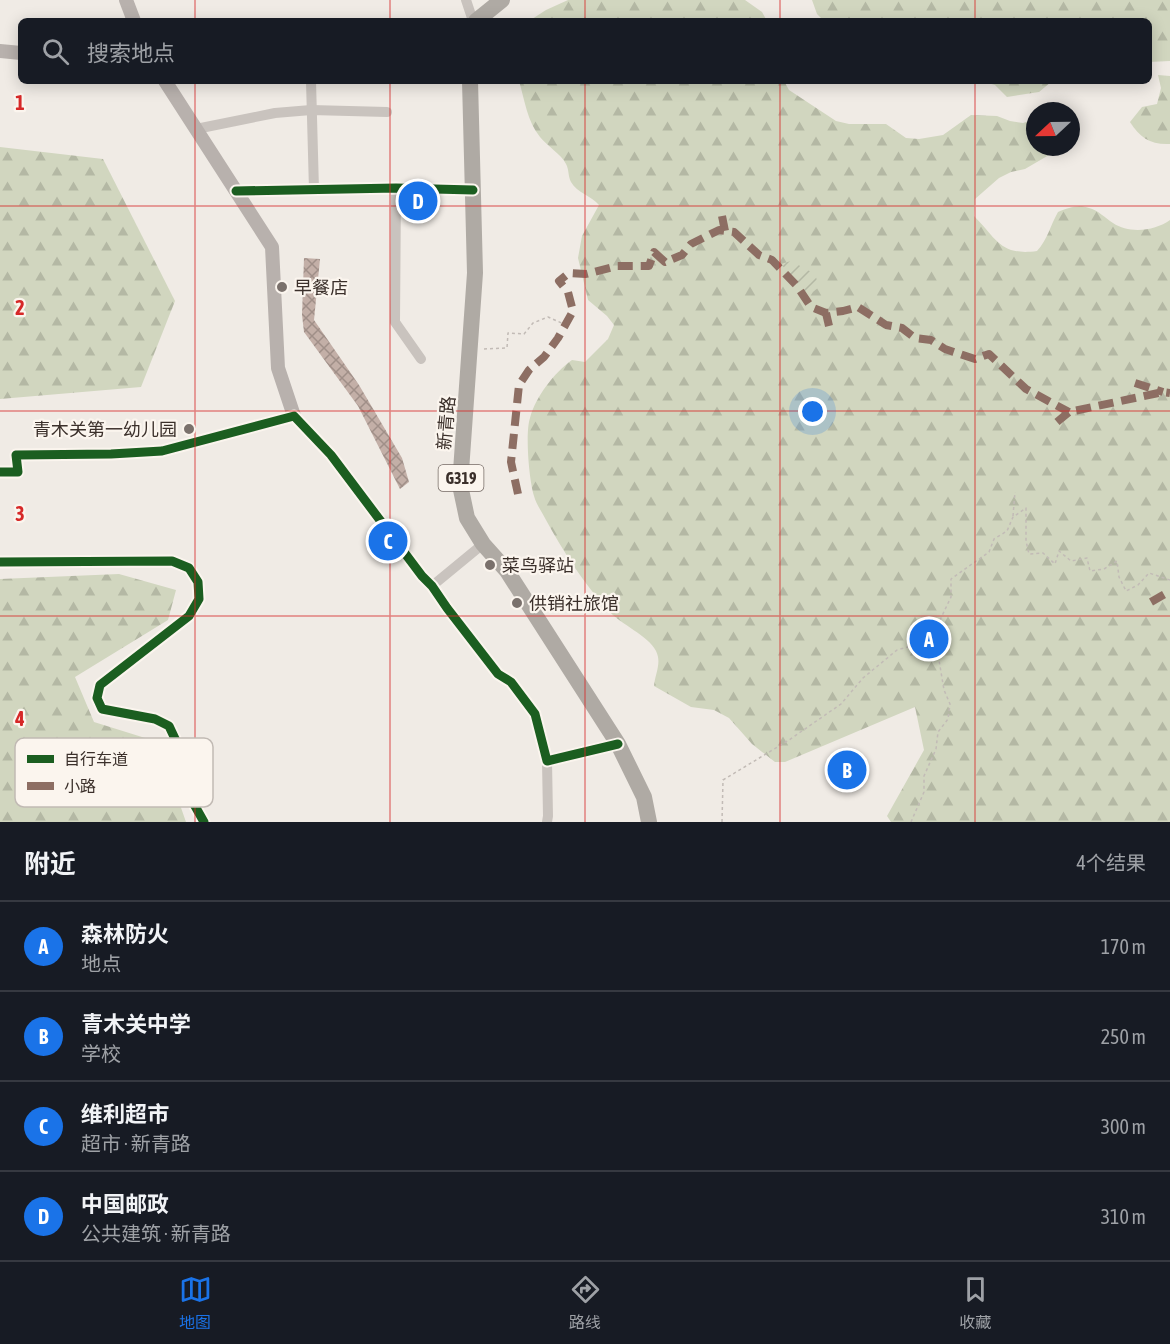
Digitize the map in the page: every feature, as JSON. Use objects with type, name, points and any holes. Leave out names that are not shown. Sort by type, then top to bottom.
[{"type":"highway","points":[[478,18],[502,0]]},
{"type":"highway","name":"新青路","points":[[470,84],[475,273],[460,485],[467,518],[483,544],[507,571],[618,744],[644,797],[649,822]]},
{"type":"main road","points":[[126,0],[133,18]]},
{"type":"main road","points":[[0,51],[18,52]]},
{"type":"main road","points":[[167,84],[272,247],[278,368],[294,416]]},
{"type":"street","points":[[466,0],[473,18]]},
{"type":"street","points":[[310,84],[314,190]]},
{"type":"street","points":[[196,129],[275,113],[311,110],[387,112]]},
{"type":"street","points":[[236,191],[396,188],[473,190]]},
{"type":"street","points":[[396,188],[395,322],[421,359]]},
{"type":"street","points":[[0,472],[18,472],[16,455],[162,451],[294,416],[331,455],[498,674],[511,682],[535,714],[547,761],[547,822]]},
{"type":"street","points":[[432,586],[483,544]]},
{"type":"street","points":[[547,761],[618,744]]},
{"type":"path","points":[[471,350],[507,348],[508,333],[524,334],[533,323],[548,317],[566,325]]},
{"type":"path","points":[[722,822],[723,780],[789,740],[842,704],[863,678],[897,650],[930,641],[951,597],[951,579],[989,552],[994,539],[1007,531],[1013,517],[1015,492]]},
{"type":"path","points":[[1013,517],[1026,508],[1026,541],[1029,554],[1043,553],[1055,564],[1059,551],[1071,561],[1087,558],[1090,572],[1104,569],[1117,561],[1119,577],[1126,591],[1138,585],[1149,573],[1170,580]]},
{"type":"path","points":[[911,822],[924,792],[924,776],[936,749],[938,732],[948,719],[950,704],[944,690],[939,660],[930,641]]},
{"type":"green space","points":[[568,0],[745,0],[762,12],[765,18],[534,18]]},
{"type":"green space","points":[[812,0],[1170,0],[1170,61],[1152,62],[1152,18],[821,18]]},
{"type":"green space","points":[[1158,75],[1170,76],[1170,144],[1152,142],[1138,132],[1130,122],[1142,107],[1157,104],[1161,88]]},
{"type":"green space","points":[[520,84],[786,84],[789,90],[836,121],[849,124],[886,124],[906,138],[919,139],[943,135],[971,115],[997,116],[1010,121],[1026,122],[1026,156],[1047,156],[1025,169],[999,178],[975,199],[974,216],[1000,244],[1015,251],[1037,251],[1058,212],[1077,206],[1092,209],[1127,229],[1150,229],[1170,220],[1170,822],[891,822],[887,816],[924,750],[915,707],[785,762],[775,762],[752,744],[729,718],[714,710],[691,707],[654,686],[658,664],[656,651],[647,640],[613,615],[599,600],[574,567],[536,502],[532,489],[528,434],[530,418],[537,401],[552,378],[565,365],[572,360],[585,362],[608,339],[614,325],[588,300],[578,258],[582,236],[599,205],[574,186],[564,160],[543,140],[532,124]]},
{"type":"green space","points":[[992,84],[1049,84],[1039,92],[1007,97]]},
{"type":"green space","points":[[0,147],[103,159],[175,301],[141,387],[0,399]]},
{"type":"green space","points":[[791,261],[815,274],[819,287],[808,296],[781,264]]},
{"type":"green space","points":[[119,574],[176,590],[168,620],[75,677],[94,722],[145,738],[15,738],[15,807],[181,807],[186,822],[0,822],[0,579]]},
{"type":"building","points":[[304,258],[320,259],[314,320],[359,385],[402,458],[409,482],[400,489],[358,406],[304,332],[302,315]]},
{"type":"marked path","points":[[722,216],[725,231]]},
{"type":"marked path","points":[[518,494],[511,462],[519,385],[529,370],[544,357],[558,338],[573,311],[568,292],[559,281],[569,273],[586,274],[617,266],[649,266],[654,252],[665,262],[682,255],[691,244],[719,230],[734,232],[759,255],[772,260],[797,286],[811,307],[826,313],[858,307],[886,325],[902,328],[915,338],[931,340],[945,349],[975,359],[989,354],[1026,389],[1069,412]]},
{"type":"marked path","points":[[826,313],[829,326]]},
{"type":"marked path","points":[[1135,383],[1163,392]]},
{"type":"marked path","points":[[1057,422],[1069,412],[1163,392],[1170,393]]},
{"type":"marked path","points":[[1151,602],[1170,591]]},
{"type":"cycle path","points":[[236,191],[396,188],[473,190]]},
{"type":"cycle path","points":[[0,472],[18,472],[16,455],[162,451],[294,416],[331,455],[498,674],[511,682],[535,714],[547,761],[618,744]]},
{"type":"cycle path","points":[[0,562],[172,561],[189,568],[198,582],[199,599],[189,616],[100,685],[97,698],[102,709],[155,719],[169,726],[175,738]]},
{"type":"cycle path","points":[[196,807],[204,822]]},
{"type":"place","name":"中国邮政","points":[[418,201]]},
{"type":"place","name":"早餐店","points":[[282,287]]},
{"type":"place","name":"青木关第一幼儿园","points":[[189,429]]},
{"type":"place","name":"维利超市","points":[[388,541]]},
{"type":"place","name":"菜鸟驿站","points":[[490,565]]},
{"type":"place","name":"供销社旅馆","points":[[517,603]]},
{"type":"place","name":"森林防火","points":[[929,639]]},
{"type":"place","name":"青木关中学","points":[[847,770]]}]
